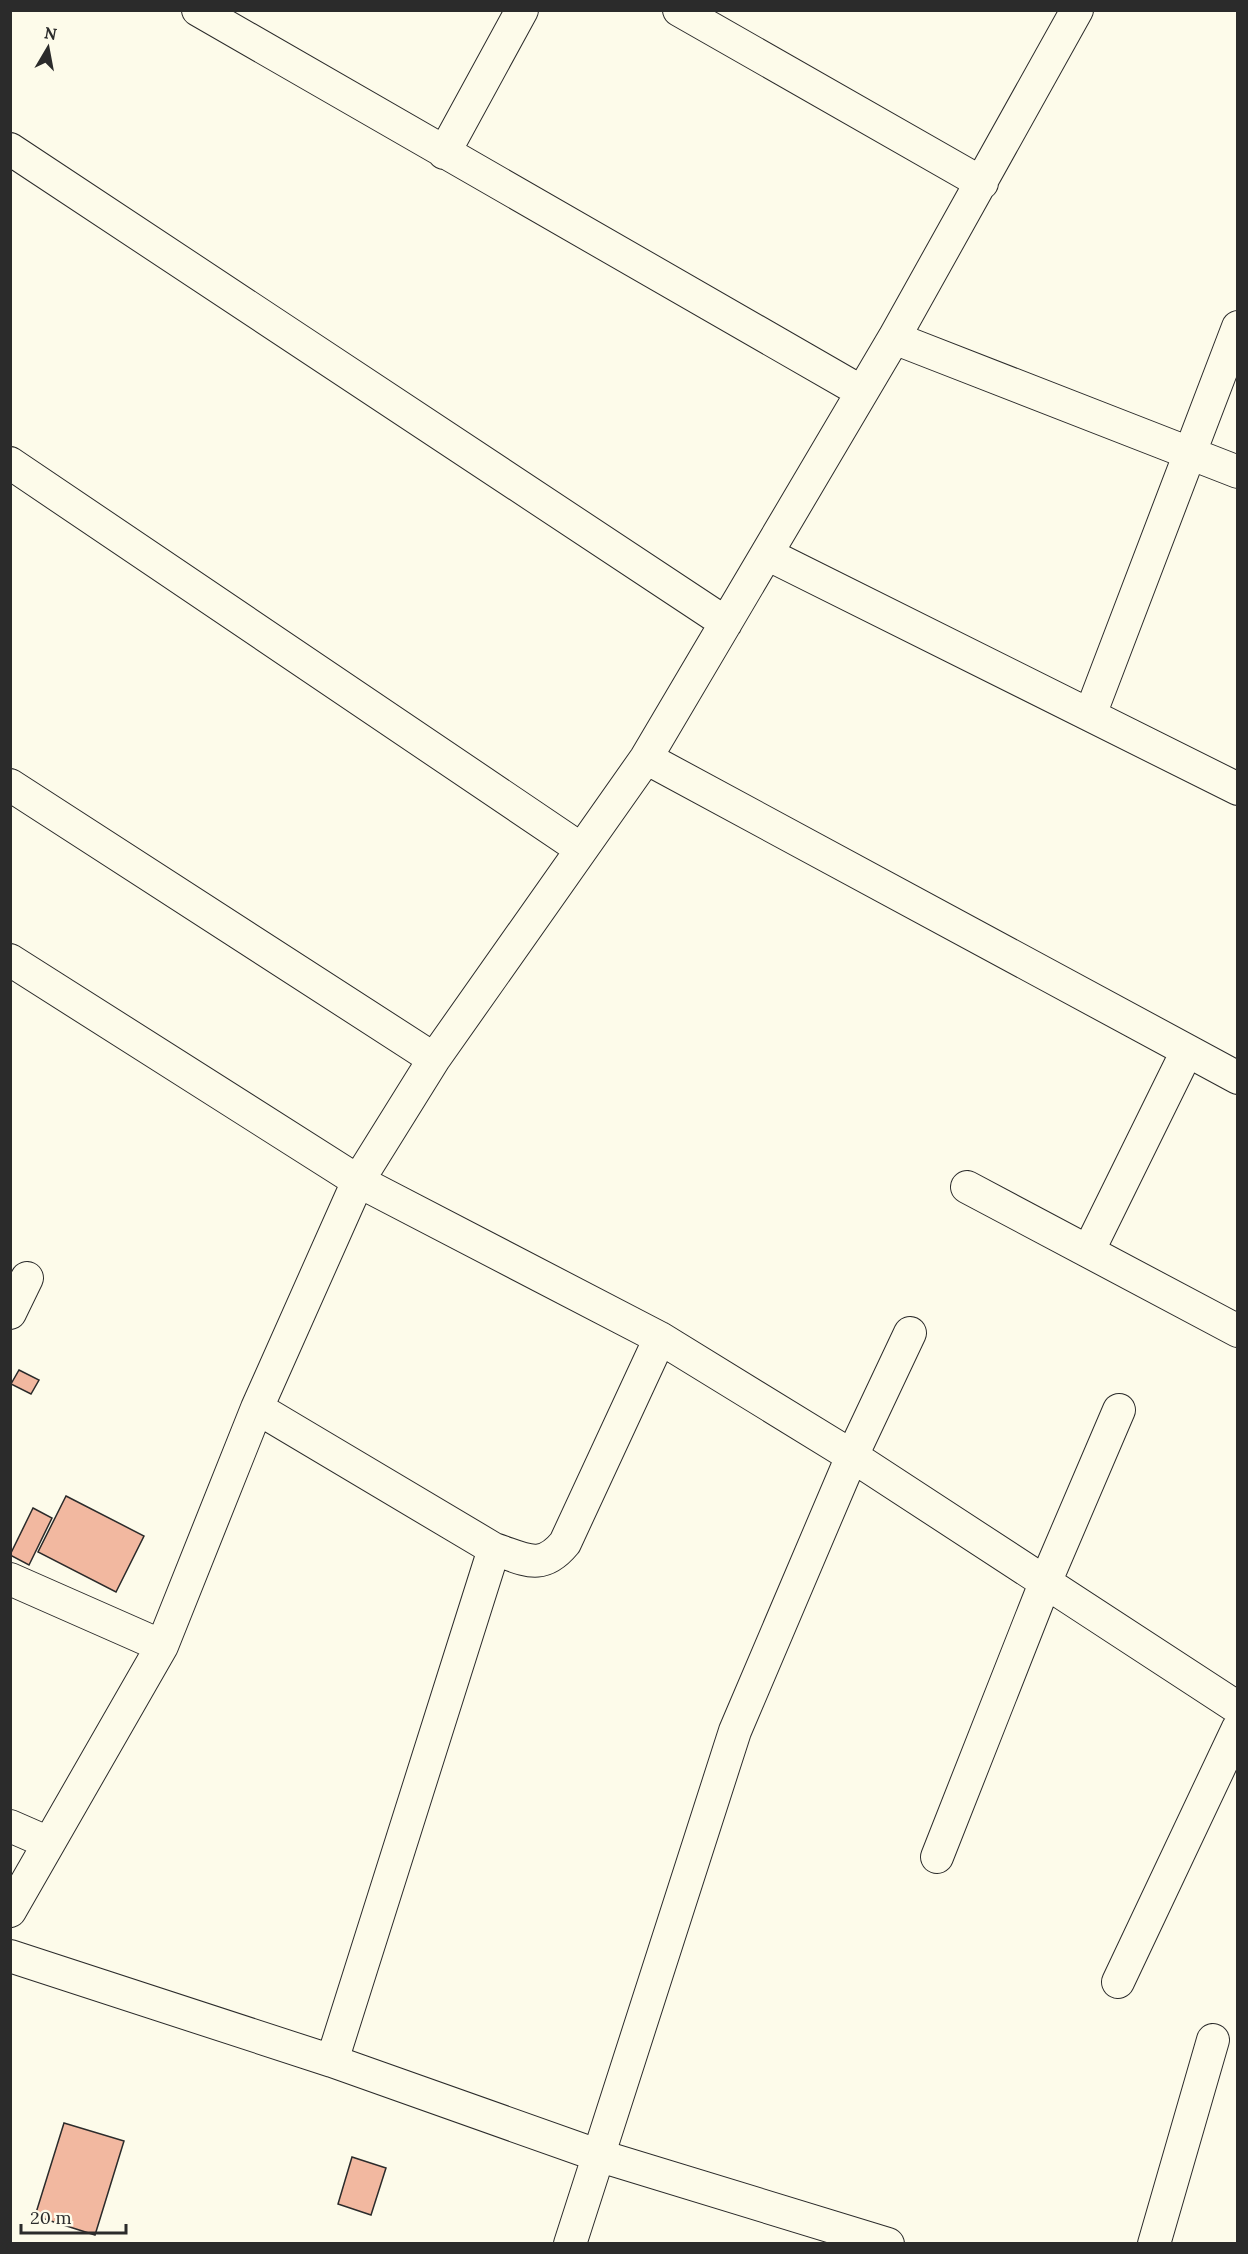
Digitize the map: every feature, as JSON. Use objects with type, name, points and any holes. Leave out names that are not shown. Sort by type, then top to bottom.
[{"type":"street","points":[[198,10],[862,392]]},
{"type":"street","points":[[444,153],[522,10]]},
{"type":"street","points":[[679,10],[982,183]]},
{"type":"street","points":[[10,1911],[162,1647],[257,1408],[358,1181],[434,1059],[646,758],[894,338],[1077,10]]},
{"type":"street","points":[[10,149],[726,623]]},
{"type":"street","points":[[1090,715],[1238,327]]},
{"type":"street","points":[[894,338],[1238,472]]},
{"type":"street","points":[[10,463],[581,849]]},
{"type":"street","points":[[767,554],[1238,789]]},
{"type":"street","points":[[646,758],[1238,1078]]},
{"type":"street","points":[[10,785],[434,1059]]},
{"type":"street","points":[[10,960],[358,1181],[660,1338],[852,1456],[1238,1708]]},
{"type":"street","points":[[1089,1250],[1187,1051]]},
{"type":"street","points":[[967,1187],[1238,1331]]},
{"type":"street","points":[[10,1313],[27,1278]]},
{"type":"street","points":[[570,2244],[597,2154],[735,1731],[852,1456],[910,1333]]},
{"type":"street","points":[[257,1408],[495,1549],[532,1562],[546,1560],[565,1542],[660,1338]]},
{"type":"street","points":[[936,1857],[1045,1583],[1119,1410]]},
{"type":"street","points":[[333,2061],[495,1549]]},
{"type":"street","points":[[10,1580],[162,1647]]},
{"type":"street","points":[[1118,1982],[1238,1728]]},
{"type":"street","points":[[10,1826],[49,1843]]},
{"type":"street","points":[[10,1956],[333,2061],[597,2154],[888,2244]]},
{"type":"street","points":[[1154,2244],[1213,2040]]},
{"type":"building","points":[[19,1370],[39,1380],[31,1394],[11,1384]]},
{"type":"building","points":[[66,1496],[144,1536],[116,1592],[38,1552]]},
{"type":"building","points":[[33,1508],[52,1518],[29,1565],[10,1555]]},
{"type":"building","points":[[64,2123],[124,2141],[95,2235],[35,2216]]},
{"type":"building","points":[[352,2157],[386,2168],[371,2215],[338,2204]]}]
